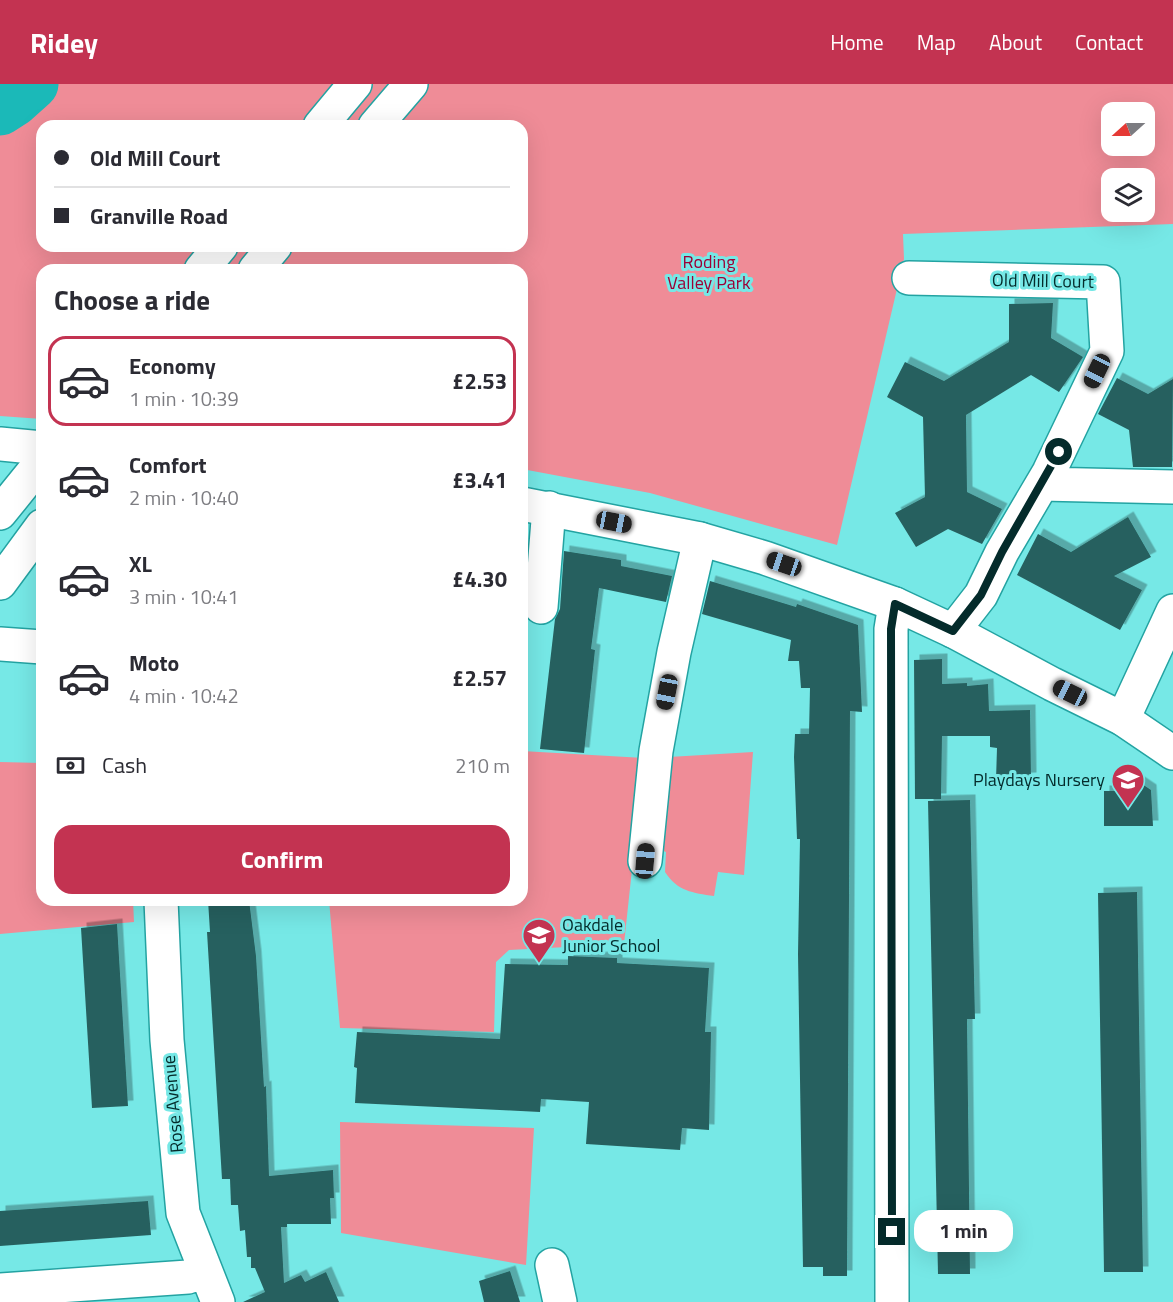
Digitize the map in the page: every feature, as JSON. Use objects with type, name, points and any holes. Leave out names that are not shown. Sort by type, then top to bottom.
[{"type":"main road","points":[[325,120],[355,84]]},
{"type":"main road","points":[[380,120],[411,84]]},
{"type":"main road","points":[[206,264],[216,252]]},
{"type":"main road","points":[[260,264],[270,252]]},
{"type":"main road","name":"Old Mill Court","points":[[909,278],[1103,282],[1107,351],[1042,484],[1002,552],[981,595],[953,631]]},
{"type":"main road","points":[[0,444],[36,447]]},
{"type":"main road","points":[[0,513],[36,468]]},
{"type":"main road","points":[[1042,484],[1173,487]]},
{"type":"main road","points":[[535,596],[536,506],[700,539],[765,558],[895,604],[953,631],[1123,719],[1173,753]]},
{"type":"main road","points":[[0,583],[36,534]]},
{"type":"main road","points":[[645,861],[656,751],[674,652],[700,539]]},
{"type":"main road","points":[[892,1302],[891,629],[895,604]]},
{"type":"main road","points":[[1123,719],[1173,611]]},
{"type":"main road","points":[[0,644],[36,647]]},
{"type":"main road","name":"Rose Avenue","points":[[161,906],[167,1040],[183,1213],[218,1302]]},
{"type":"main road","points":[[552,1265],[560,1302]]},
{"type":"main road","points":[[0,1290],[188,1277],[204,1271]]},
{"type":"green space","name":"Roding Valley Park","points":[[0,84],[1173,84],[1173,224],[903,234],[904,259],[837,545],[650,493],[528,470],[528,264],[36,264],[36,419],[0,416]]},
{"type":"green space","points":[[528,751],[644,758],[624,944],[509,950],[496,962],[494,1032],[340,1028],[330,906],[528,906]]},
{"type":"green space","points":[[753,752],[744,875],[718,872],[714,896],[680,887],[665,872],[666,852],[661,850],[669,757]]},
{"type":"green space","points":[[0,762],[36,763],[36,906],[133,906],[134,922],[0,934]]},
{"type":"green space","points":[[340,1122],[534,1128],[526,1265],[341,1233]]},
{"type":"building","points":[[1053,303],[1051,338],[1083,357],[1059,392],[1031,375],[966,415],[967,492],[1002,509],[982,544],[948,529],[916,547],[895,513],[925,497],[923,417],[887,397],[905,362],[944,381],[1009,342],[1009,304]]},
{"type":"building","points":[[1117,378],[1148,394],[1173,379],[1172,467],[1133,467],[1129,430],[1098,414]]},
{"type":"building","points":[[1128,517],[1151,557],[1114,576],[1142,590],[1120,630],[1017,575],[1038,534],[1071,552]]},
{"type":"building","points":[[564,551],[621,560],[621,566],[672,576],[666,602],[599,588],[591,649],[595,650],[584,753],[540,749],[555,619],[560,609]]},
{"type":"building","points":[[710,581],[796,607],[797,604],[858,625],[862,712],[850,711],[847,1276],[823,1276],[823,1267],[803,1267],[798,954],[800,839],[797,839],[794,757],[795,734],[809,734],[810,688],[801,688],[799,661],[788,661],[791,640],[702,614]]},
{"type":"building","points":[[942,659],[942,684],[967,683],[967,686],[988,684],[989,711],[1030,710],[1031,778],[996,780],[997,748],[990,747],[990,736],[942,736],[941,799],[915,799],[914,660]]},
{"type":"building","name":"Playdays Nursery","points":[[1124,772],[1151,790],[1153,826],[1104,826],[1104,791],[1124,791]]},
{"type":"building","points":[[970,800],[975,1019],[967,1019],[970,1274],[938,1274],[928,801]]},
{"type":"building","points":[[1137,892],[1143,1272],[1104,1272],[1098,893]]},
{"type":"building","points":[[208,906],[250,906],[256,956],[264,1087],[266,1086],[269,1176],[333,1170],[334,1198],[330,1198],[331,1224],[287,1224],[287,1227],[281,1227],[284,1283],[301,1275],[305,1282],[326,1272],[339,1302],[243,1302],[265,1292],[255,1268],[251,1268],[251,1257],[247,1257],[245,1230],[240,1231],[238,1205],[231,1205],[230,1179],[222,1179],[207,932],[210,932]]},
{"type":"building","points":[[117,924],[128,1106],[92,1108],[81,928]]},
{"type":"building","points":[[568,956],[617,958],[617,963],[709,968],[705,1032],[711,1032],[709,1130],[682,1128],[680,1150],[586,1144],[589,1102],[541,1099],[540,1112],[355,1103],[357,1068],[354,1067],[357,1032],[500,1039],[505,964],[568,965]]},
{"type":"building","points":[[148,1201],[151,1235],[0,1246],[0,1211]]},
{"type":"building","points":[[510,1271],[520,1302],[484,1302],[479,1281]]},
{"type":"waterway","points":[[0,110],[33,84]]},
{"type":"place","name":"Playdays Nursery","points":[[1128,809]]},
{"type":"place","name":"Oakdale Junior School","points":[[539,964]]},
{"type":"route","points":[[892,1232],[891,629],[895,604],[953,631],[981,595],[1002,552],[1059,452]]}]
